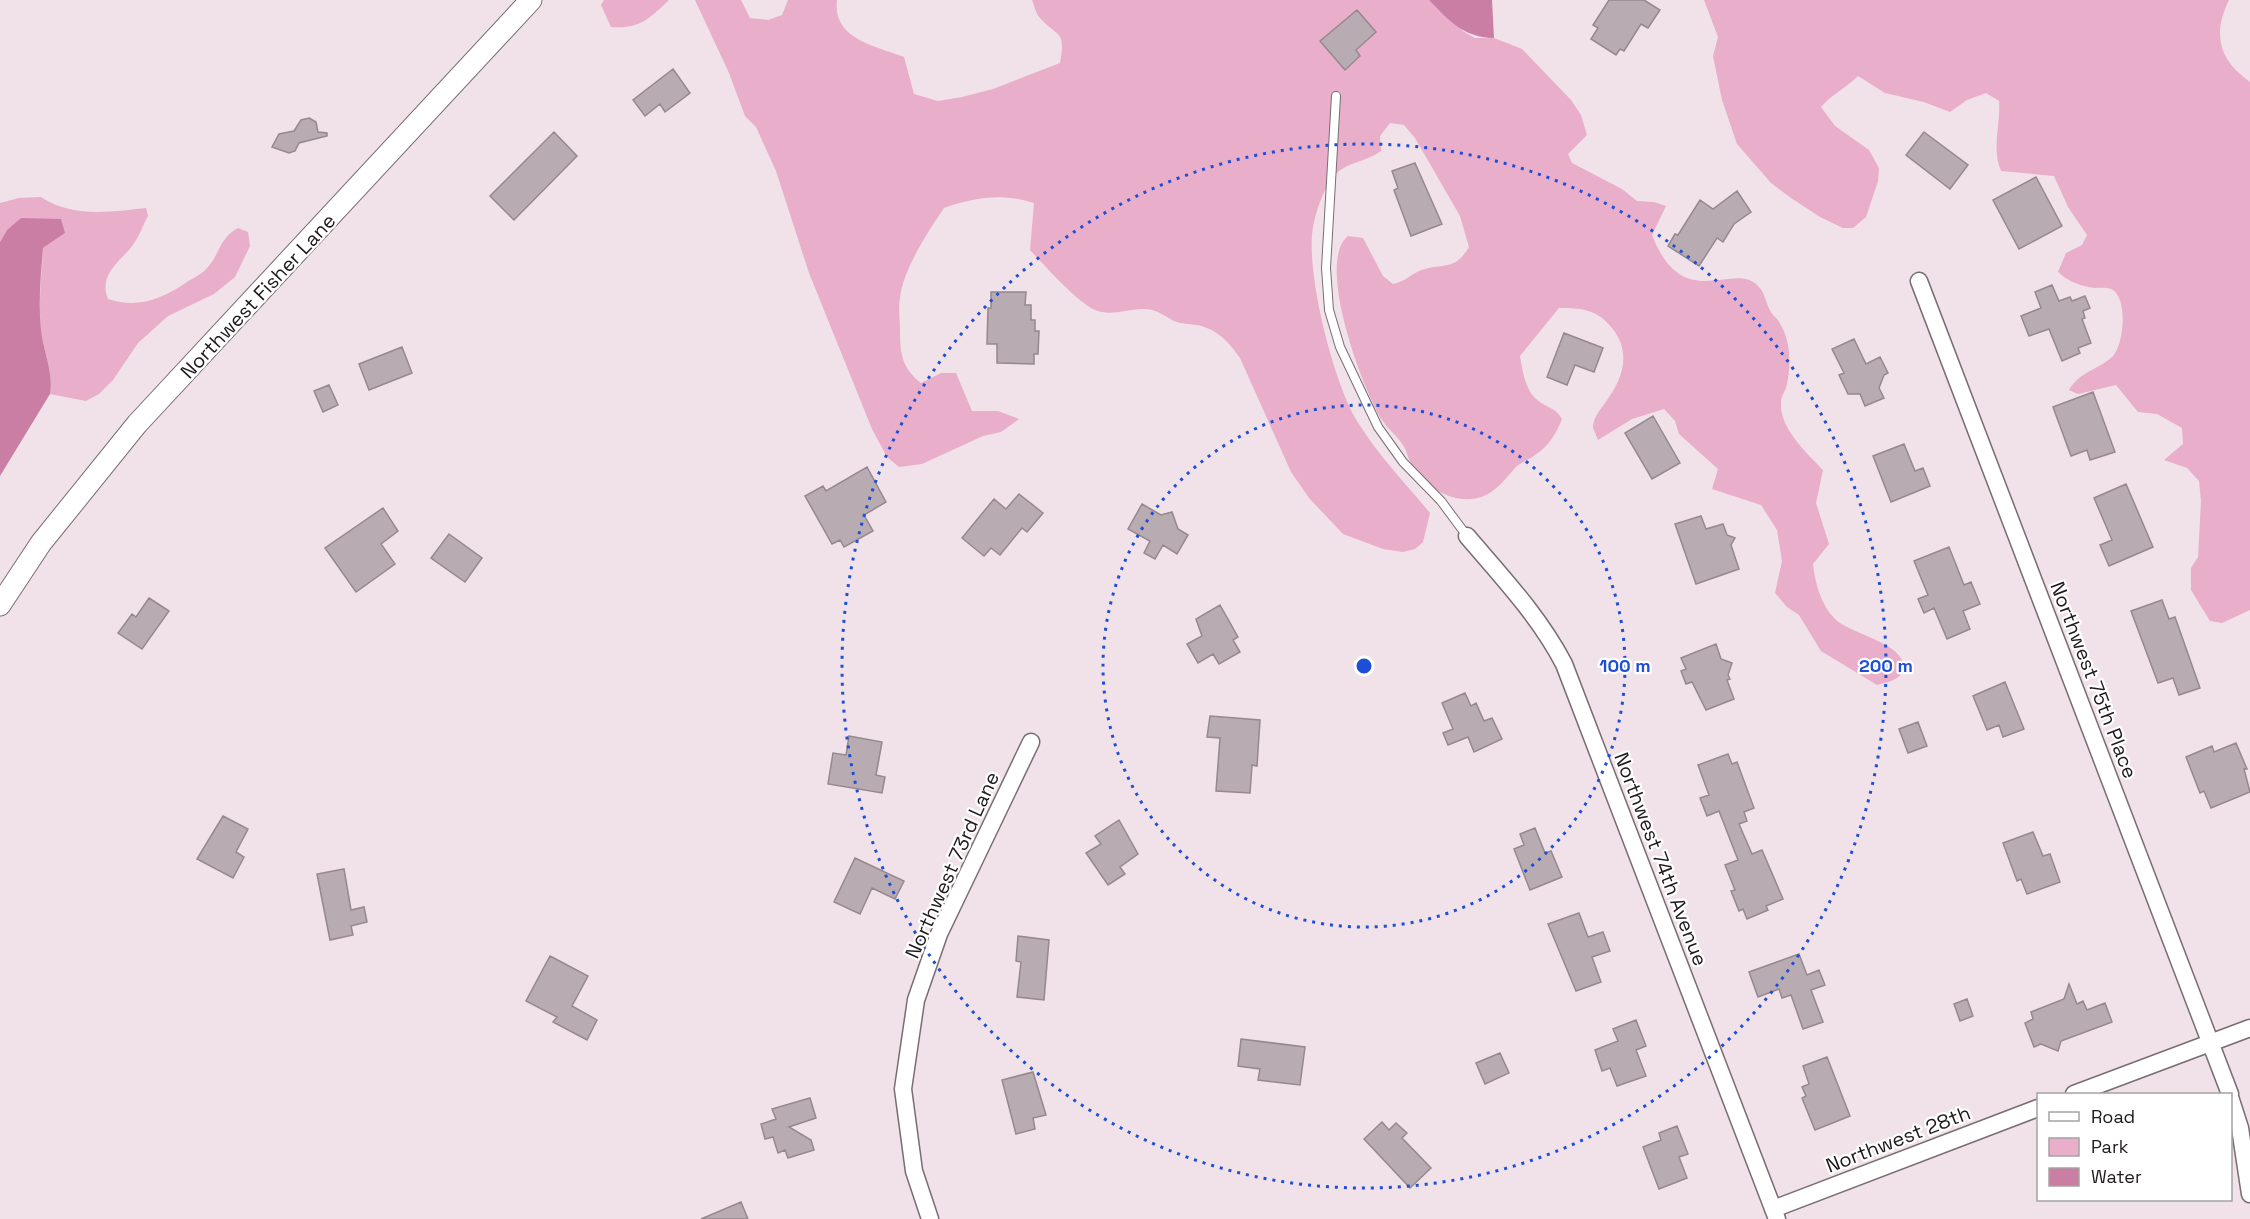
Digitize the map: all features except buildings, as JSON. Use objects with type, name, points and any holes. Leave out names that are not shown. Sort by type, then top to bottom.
[{"type":"street","name":"Northwest Fisher Lane","points":[[0,606],[41,543],[137,424],[531,0]]},
{"type":"street","name":"Northwest 75th Place","points":[[1919,281],[2229,1093]]},
{"type":"street","name":"Northwest 74th Avenue","points":[[1467,536],[1528,607],[1550,637],[1564,664],[1775,1214]]},
{"type":"street","name":"Northwest 73rd Lane","points":[[930,1219],[914,1171],[903,1089],[916,1000],[939,934],[1031,742]]},
{"type":"street","points":[[2079,1093],[2250,1028]]},
{"type":"street","name":"Northwest 75th Place","points":[[2232,1102],[2240,1128],[2250,1194]]},
{"type":"street","name":"Northwest 28th","points":[[1775,1214],[2037,1108]]},
{"type":"lane","points":[[1336,96],[1326,268],[1329,310],[1340,347],[1378,427],[1403,462],[1441,501],[1467,536]]},
{"type":"green space","points":[[604,0],[669,0],[656,13],[637,24],[611,27],[601,5]]},
{"type":"green space","points":[[695,0],[741,0],[750,18],[768,20],[782,15],[788,0],[837,0],[837,13],[841,24],[848,32],[869,44],[904,57],[914,94],[938,101],[993,89],[1060,63],[1061,39],[1036,12],[1032,0],[1429,0],[1464,32],[1475,38],[1494,38],[1522,49],[1571,100],[1581,115],[1587,135],[1568,154],[1572,163],[1622,189],[1637,201],[1654,202],[1666,206],[1652,235],[1665,260],[1679,274],[1694,280],[1737,278],[1749,280],[1761,289],[1771,312],[1783,329],[1788,344],[1788,376],[1781,402],[1784,421],[1802,448],[1823,470],[1816,503],[1829,544],[1813,564],[1820,593],[1835,619],[1888,646],[1897,653],[1902,660],[1901,673],[1893,680],[1877,685],[1821,651],[1799,615],[1787,607],[1775,593],[1782,561],[1777,530],[1761,505],[1712,489],[1718,469],[1679,434],[1675,421],[1664,409],[1632,419],[1598,440],[1593,428],[1594,421],[1616,385],[1623,366],[1623,356],[1622,347],[1612,328],[1594,313],[1574,308],[1559,308],[1520,356],[1524,378],[1532,394],[1538,401],[1557,412],[1562,419],[1555,435],[1544,448],[1518,465],[1494,490],[1475,498],[1454,498],[1444,494],[1418,474],[1403,445],[1382,420],[1364,382],[1354,355],[1339,298],[1337,272],[1339,250],[1348,236],[1363,238],[1383,276],[1393,284],[1427,268],[1452,264],[1469,247],[1460,216],[1415,138],[1404,125],[1390,123],[1380,136],[1381,151],[1347,166],[1331,180],[1322,196],[1316,215],[1312,247],[1317,299],[1331,357],[1350,406],[1375,447],[1430,513],[1423,542],[1415,549],[1403,552],[1383,549],[1343,534],[1309,498],[1291,472],[1240,358],[1227,342],[1211,330],[1177,322],[1159,312],[1141,309],[1106,313],[1087,305],[1061,283],[1030,250],[1034,203],[1011,198],[978,199],[944,208],[917,251],[906,275],[899,302],[900,339],[903,360],[910,372],[921,383],[941,373],[956,373],[972,411],[998,411],[1019,419],[1001,432],[983,436],[922,464],[899,467],[887,457],[872,429],[809,273],[776,171],[756,127],[745,116],[729,73]]},
{"type":"green space","points":[[1704,0],[2229,0],[2221,24],[2222,46],[2231,65],[2250,82],[2250,610],[2222,623],[2210,621],[2191,590],[2191,568],[2198,557],[2201,501],[2199,481],[2187,468],[2164,460],[2183,444],[2182,428],[2157,414],[2138,412],[2116,385],[2078,394],[2069,390],[2078,379],[2107,361],[2116,351],[2122,334],[2121,303],[2118,295],[2109,288],[2080,285],[2058,272],[2066,253],[2082,245],[2087,235],[2068,207],[2054,176],[2001,171],[1996,144],[1999,101],[1986,93],[1967,100],[1950,112],[1924,102],[1885,93],[1858,76],[1830,98],[1821,107],[1835,126],[1869,150],[1879,168],[1878,181],[1866,217],[1853,228],[1843,228],[1820,217],[1771,183],[1737,144],[1722,100],[1713,56],[1718,37]]},
{"type":"green space","points":[[41,197],[53,204],[79,211],[106,212],[146,208],[148,216],[137,238],[107,278],[108,299],[119,302],[149,301],[178,288],[205,270],[223,242],[231,232],[238,228],[248,232],[250,246],[235,277],[214,294],[168,316],[138,343],[113,380],[99,394],[86,401],[50,394],[51,378],[40,319],[43,248],[65,233],[7,230],[0,242],[0,203],[19,198]]},
{"type":"water","points":[[1429,0],[1492,0],[1494,38],[1473,35],[1465,31],[1450,21]]},
{"type":"water","points":[[21,218],[61,219],[65,233],[43,248],[40,319],[51,378],[50,394],[0,476],[0,242],[7,230]]}]
